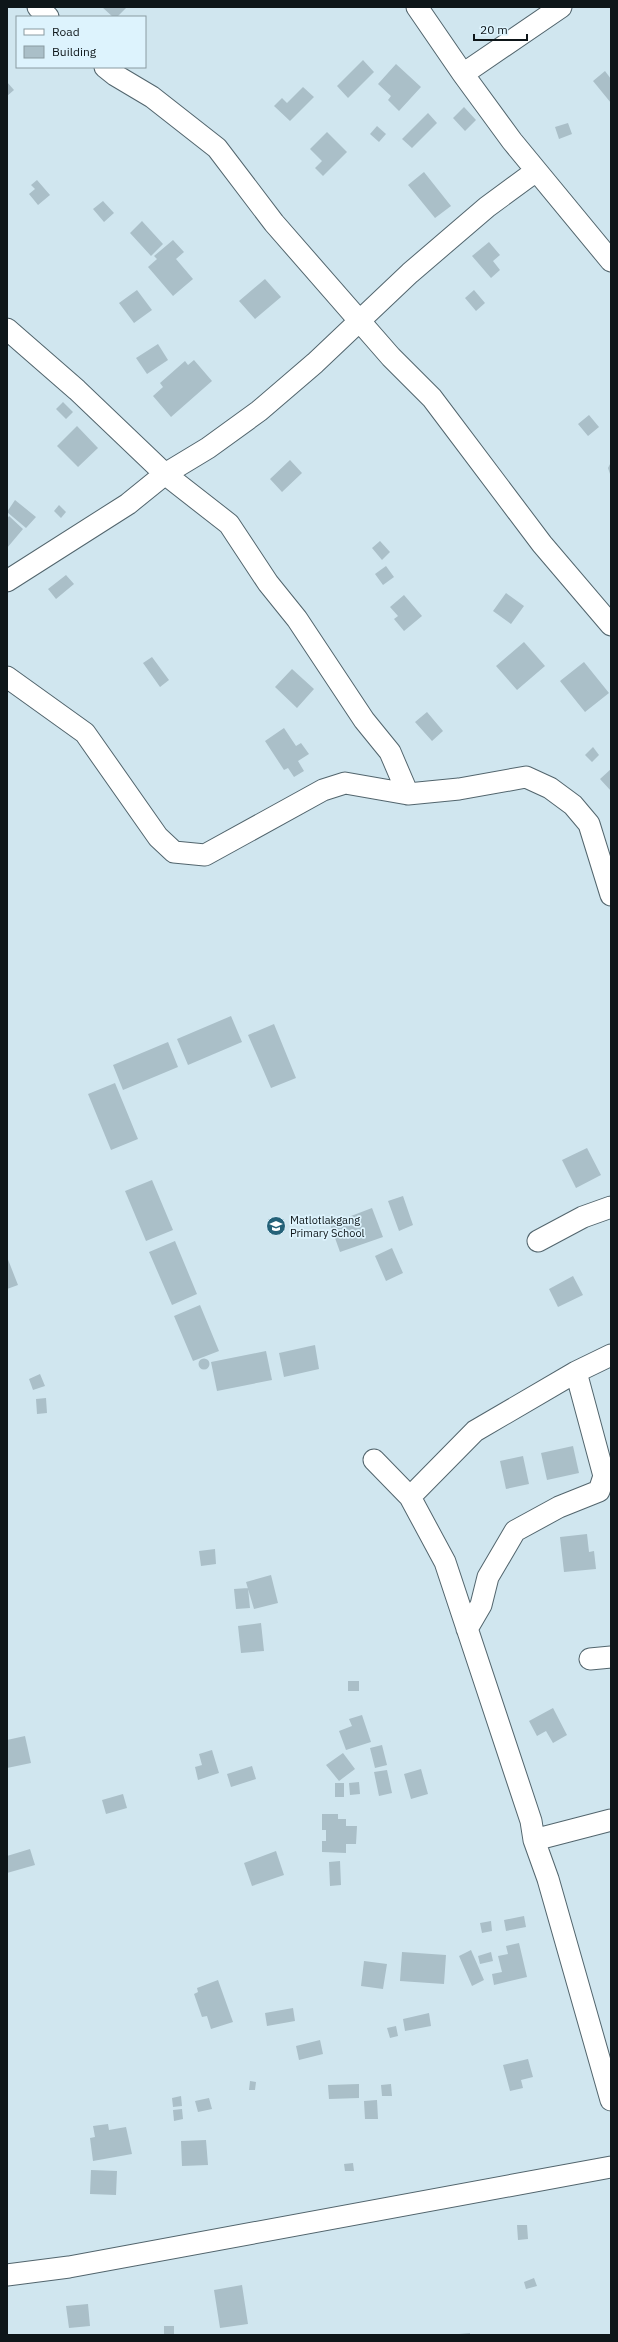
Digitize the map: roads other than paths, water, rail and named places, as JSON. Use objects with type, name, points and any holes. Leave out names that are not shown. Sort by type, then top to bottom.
[{"type":"street","points":[[38,7],[47,16]]},
{"type":"street","points":[[418,7],[463,74],[536,171],[611,261]]},
{"type":"street","points":[[463,74],[561,7]]},
{"type":"street","points":[[106,68],[115,75],[152,97],[217,148],[274,223],[361,320],[391,357],[432,398],[542,544],[611,625]]},
{"type":"street","points":[[7,581],[128,504],[165,474],[208,448],[259,411],[361,320],[410,273],[487,208],[536,171]]},
{"type":"street","points":[[7,329],[77,390],[165,474],[229,524],[268,584],[297,619],[364,720],[390,752],[408,794]]},
{"type":"street","points":[[7,677],[84,733],[158,837],[174,852],[205,855],[323,790],[345,783],[408,794],[459,789],[526,777],[550,788],[573,805],[589,824],[611,895]]},
{"type":"street","points":[[538,1241],[583,1217],[611,1207]]},
{"type":"street","points":[[410,1497],[475,1431],[576,1372],[611,1354]]},
{"type":"street","points":[[467,1629],[481,1605],[488,1576],[515,1531],[559,1507],[599,1491],[604,1476],[576,1372]]},
{"type":"street","points":[[374,1460],[410,1497],[445,1562],[531,1822],[534,1840],[548,1879],[611,2100]]},
{"type":"street","points":[[590,1659],[611,1656]]},
{"type":"street","points":[[534,1840],[611,1820]]},
{"type":"street","points":[[7,2275],[69,2267],[611,2167]]},
{"type":"place","name":"Matlotlakgang Primary School","points":[[276,1226]]}]
